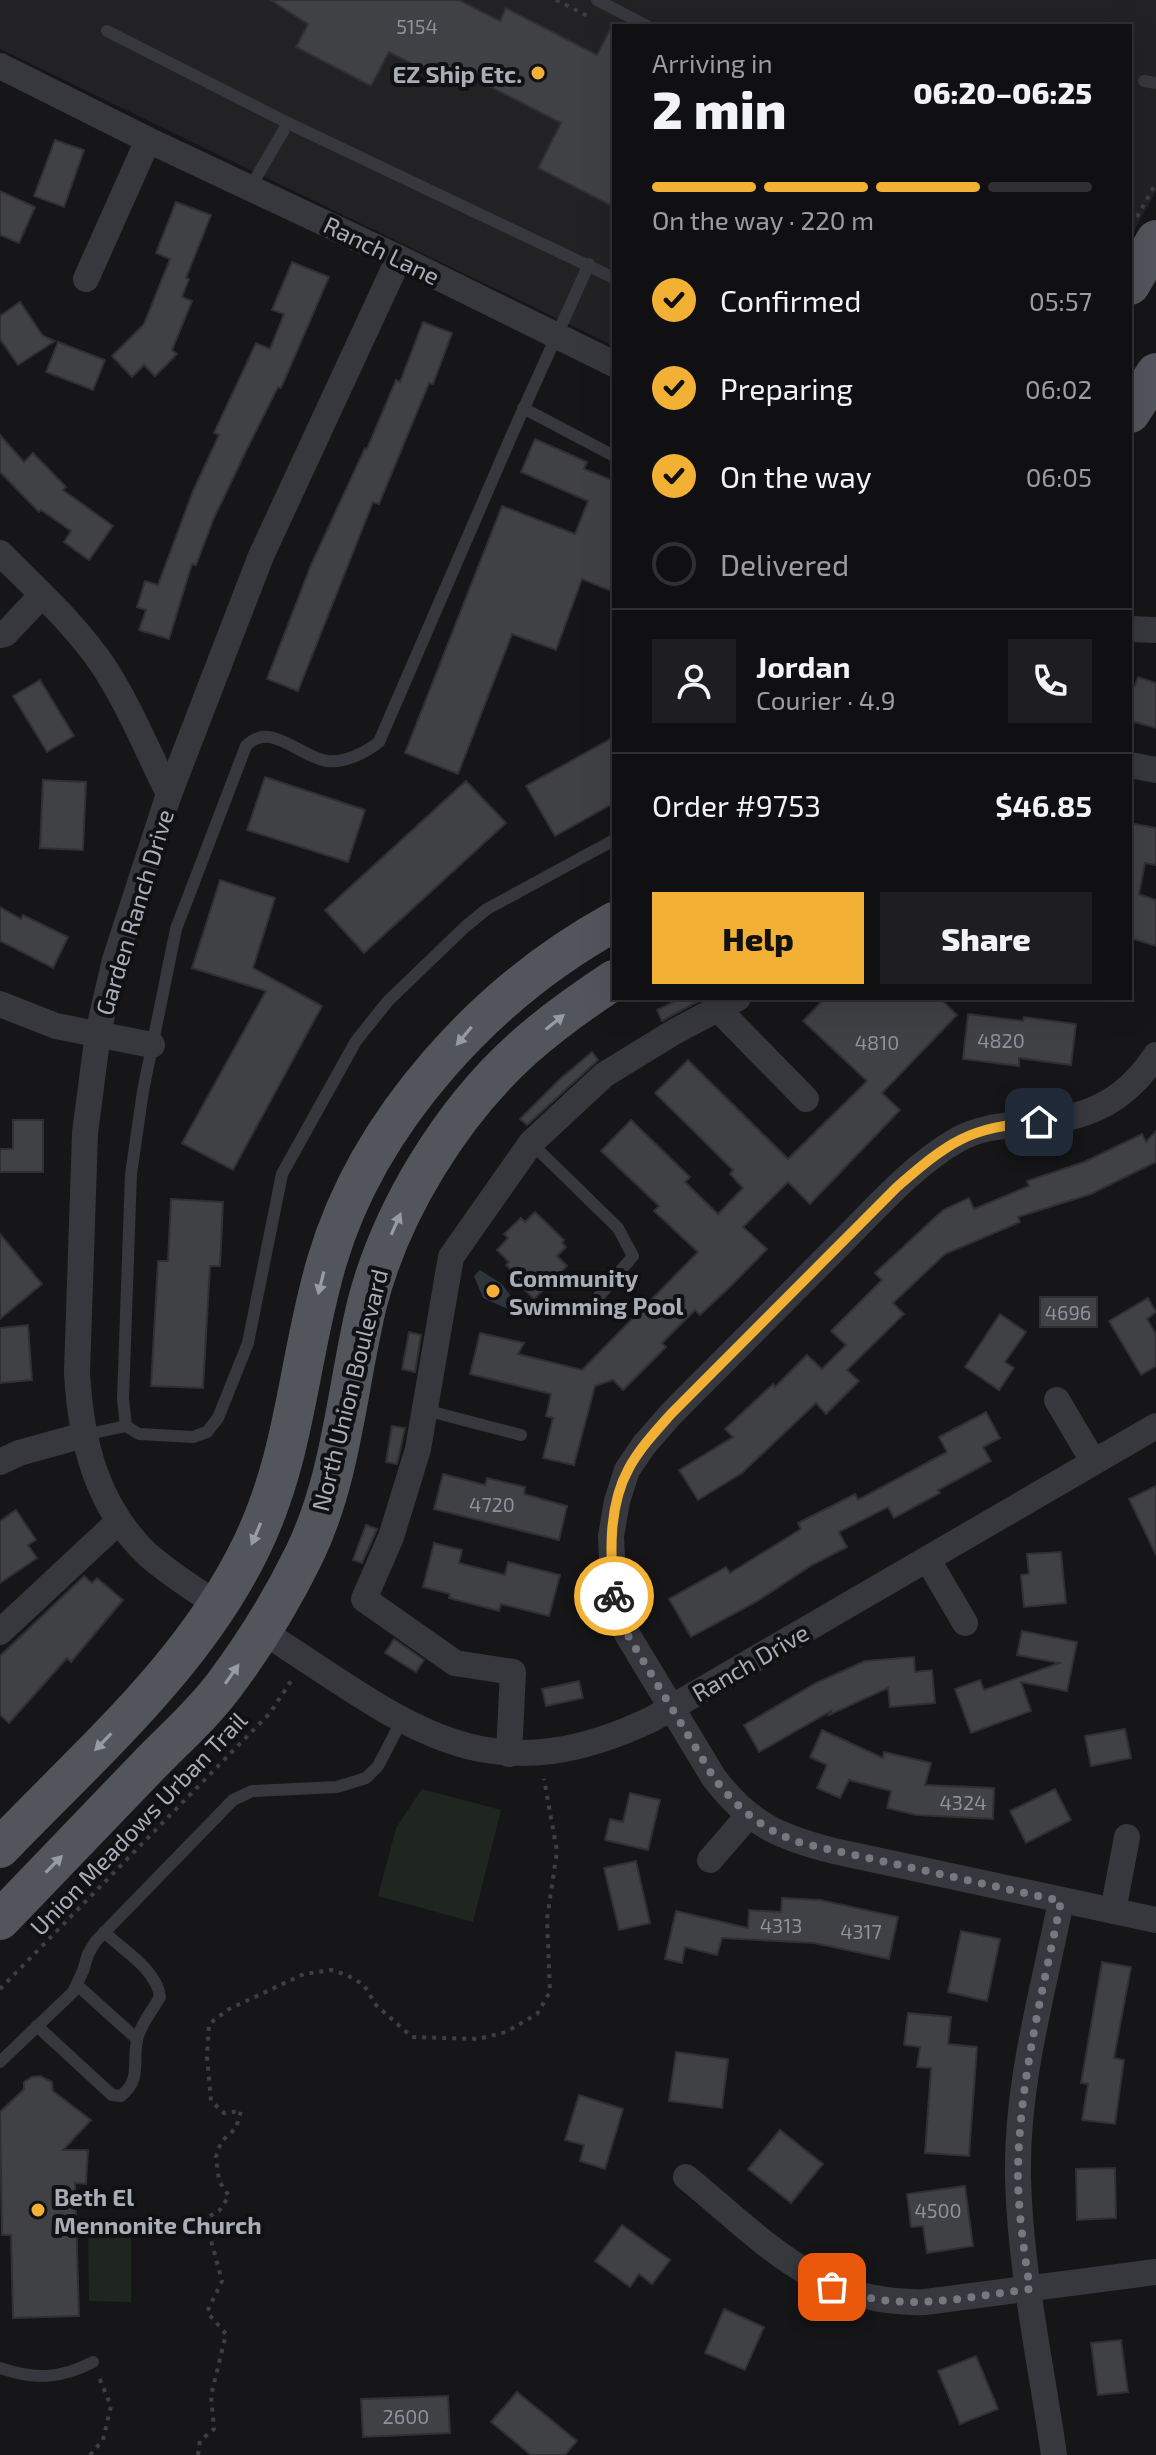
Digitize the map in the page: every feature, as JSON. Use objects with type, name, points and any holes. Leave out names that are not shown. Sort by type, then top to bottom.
[{"type":"main road","points":[[1132,277],[1146,229]]},
{"type":"main road","points":[[1132,410],[1156,373]]},
{"type":"main road","name":"North Union Boulevard","points":[[0,1848],[185,1654],[251,1548],[276,1489],[288,1447],[327,1259],[367,1169],[400,1115],[473,1025],[573,944],[612,923]]},
{"type":"main road","name":"North Union Boulevard","points":[[0,1920],[224,1686],[262,1631],[305,1553],[324,1502],[339,1451],[368,1302],[383,1255],[405,1206],[436,1150],[470,1105],[520,1050],[572,1008],[612,981]]},
{"type":"street","name":"Ranch Lane","points":[[0,66],[612,363]]},
{"type":"street","points":[[86,279],[148,140]]},
{"type":"street","name":"Garden Ranch Drive","points":[[218,1605],[146,1553],[119,1521],[93,1473],[84,1435],[77,1373],[85,1133],[98,1033],[115,960],[169,794],[261,556],[399,258]]},
{"type":"street","points":[[0,553],[42,595],[102,664],[169,794]]},
{"type":"street","points":[[0,635],[5,634],[42,595]]},
{"type":"street","points":[[1132,629],[1156,630]]},
{"type":"street","points":[[1132,765],[1156,770]]},
{"type":"street","points":[[509,1754],[513,1672],[455,1663],[364,1599],[391,1537],[418,1449],[451,1257],[531,1143],[604,1075],[728,1003],[806,1099]]},
{"type":"street","points":[[0,1004],[56,1026],[152,1045]]},
{"type":"street","points":[[1156,1055],[1142,1075],[1120,1096],[1090,1112],[1066,1119],[985,1128],[958,1140],[927,1161],[853,1231],[644,1445],[627,1470],[617,1501],[611,1536],[614,1599],[627,1634],[714,1778],[748,1816],[777,1833],[805,1844],[1156,1920]]},
{"type":"street","points":[[1057,1400],[1093,1461]]},
{"type":"street","name":"Ranch Drive","points":[[262,1631],[402,1720],[433,1736],[460,1745],[509,1754],[543,1754],[578,1748],[618,1736],[671,1708],[1156,1426]]},
{"type":"street","points":[[0,1462],[19,1453],[84,1435]]},
{"type":"street","points":[[0,1632],[119,1521]]},
{"type":"street","points":[[928,1560],[965,1623]]},
{"type":"street","points":[[710,1860],[748,1816]]},
{"type":"street","points":[[1113,1911],[1127,1837]]},
{"type":"street","points":[[1054,2455],[1030,2289],[1018,2176],[1020,2126],[1030,2052],[1061,1901]]},
{"type":"street","points":[[686,2177],[816,2280],[849,2293],[898,2303],[1156,2272]]},
{"type":"lane","points":[[597,0],[643,24]]},
{"type":"lane","points":[[107,31],[288,123],[612,277]]},
{"type":"lane","points":[[250,188],[288,123]]},
{"type":"lane","points":[[126,1426],[123,1399],[131,1174],[152,1045],[176,929],[246,746],[252,739],[270,736],[323,761],[338,761],[366,752],[379,742],[523,408],[589,264]]},
{"type":"lane","points":[[523,408],[612,455]]},
{"type":"lane","points":[[84,1435],[126,1426],[139,1434],[193,1437],[207,1432],[218,1418],[248,1343],[282,1174],[356,1041],[388,1001],[487,909],[612,841]]},
{"type":"lane","points":[[531,1143],[618,1228],[633,1256],[585,1313]]},
{"type":"lane","points":[[425,1410],[521,1435]]},
{"type":"lane","points":[[0,2062],[73,1992],[88,1954],[104,1932],[233,1800],[252,1791],[337,1787],[366,1778],[378,1766],[402,1720]]},
{"type":"lane","points":[[37,2026],[112,2095],[121,2096],[131,2088],[136,2076],[137,2039],[146,2016],[160,1997],[159,1988],[154,1978],[104,1932]]},
{"type":"lane","points":[[77,1985],[137,2039]]},
{"type":"lane","points":[[0,2368],[16,2374],[44,2377],[71,2373],[93,2362]]},
{"type":"path","points":[[556,0],[591,17]]},
{"type":"path","points":[[1146,229],[1156,183]]},
{"type":"path","name":"Union Meadows Urban Trail","points":[[0,1989],[270,1713],[294,1676]]},
{"type":"path","points":[[198,2455],[200,2441],[214,2429],[211,2396],[226,2334],[207,2312],[222,2281],[218,2256],[209,2233],[199,2222],[219,2211],[229,2196],[219,2181],[216,2157],[221,2142],[236,2128],[241,2111],[224,2113],[211,2101],[207,2057],[209,2024],[229,2009],[304,1974],[331,1970],[364,1985],[376,2005],[412,2037],[478,2039],[506,2032],[537,2014],[550,1992],[547,1919],[557,1851],[544,1779]]},
{"type":"path","points":[[90,2455],[103,2440],[111,2406],[93,2362]]},
{"type":"shaded area","points":[[0,0],[1156,0],[1156,192],[1132,234],[1132,24],[612,24],[612,345],[0,49]]},
{"type":"shaded area","name":"Community Swimming Pool","points":[[480,1270],[502,1284],[515,1302],[508,1309],[483,1298],[474,1276]]},
{"type":"shaded area","points":[[422,1789],[501,1810],[473,1922],[378,1896],[396,1828]]},
{"type":"shaded area","points":[[131,2230],[131,2302],[89,2301],[88,2231]]},
{"type":"building","points":[[270,0],[459,0],[500,21],[506,8],[597,55],[612,26],[612,206],[538,168],[561,123],[473,78],[465,91],[389,52],[371,86],[296,47],[308,24]]},
{"type":"building","points":[[55,140],[84,150],[64,207],[34,196]]},
{"type":"building","points":[[0,191],[35,207],[19,243],[0,235]]},
{"type":"building","points":[[176,202],[211,215],[186,278],[189,279],[182,297],[192,301],[172,350],[177,354],[155,376],[144,365],[132,377],[112,356],[144,324],[170,259],[156,253]]},
{"type":"building","points":[[292,262],[329,277],[281,388],[278,387],[246,451],[196,565],[192,564],[169,639],[139,630],[146,610],[137,607],[145,581],[158,585],[193,491],[219,435],[214,433],[256,343],[270,349],[284,314],[272,310]]},
{"type":"building","points":[[20,302],[43,336],[55,341],[18,365],[0,339],[0,316]]},
{"type":"building","points":[[423,322],[452,333],[433,384],[429,383],[379,504],[373,502],[298,691],[267,679],[311,565],[367,449],[396,380],[400,382]]},
{"type":"building","points":[[58,342],[105,360],[93,390],[46,372]]},
{"type":"building","points":[[0,435],[24,462],[33,453],[66,487],[63,490],[113,526],[89,560],[64,542],[71,531],[41,510],[39,512],[0,472]]},
{"type":"building","points":[[535,439],[587,462],[584,469],[612,480],[612,591],[582,579],[556,650],[512,634],[458,774],[405,753],[502,506],[575,534],[588,501],[521,472]]},
{"type":"building","points":[[1138,677],[1156,683],[1156,728],[1132,722],[1132,685],[1135,686]]},
{"type":"building","points":[[40,680],[74,736],[47,752],[13,696]]},
{"type":"building","points":[[612,738],[612,804],[555,836],[526,786]]},
{"type":"building","points":[[265,777],[365,810],[348,862],[247,830]]},
{"type":"building","points":[[43,780],[86,782],[83,850],[40,848]]},
{"type":"building","points":[[466,781],[506,823],[364,953],[325,910]]},
{"type":"building","points":[[1132,823],[1156,828],[1156,865],[1145,863],[1139,894],[1156,900],[1156,946],[1132,939]]},
{"type":"building","points":[[220,880],[275,898],[253,968],[322,1006],[233,1170],[182,1143],[266,991],[192,968]]},
{"type":"building","points":[[0,907],[21,919],[23,915],[68,937],[53,968],[0,941]]},
{"type":"building","points":[[677,1000],[700,1000],[662,1021],[657,1010]]},
{"type":"building","points":[[823,1000],[942,1000],[957,1015],[882,1093],[900,1110],[810,1204],[788,1182],[743,1227],[767,1249],[736,1281],[700,1315],[695,1310],[662,1343],[666,1347],[623,1390],[613,1380],[595,1386],[574,1465],[543,1458],[553,1418],[546,1416],[551,1394],[470,1374],[480,1333],[524,1343],[518,1354],[582,1370],[698,1252],[654,1211],[659,1206],[601,1151],[631,1120],[690,1177],[685,1182],[718,1214],[743,1188],[730,1174],[733,1170],[655,1093],[688,1060],[788,1159],[867,1081],[803,1021]]},
{"type":"building","points":[[968,1014],[1076,1024],[1071,1065],[1019,1058],[1019,1066],[963,1059]]},
{"type":"building","points":[[592,1052],[598,1060],[527,1125],[520,1119],[560,1079]]},
{"type":"building","points":[[13,1120],[43,1120],[43,1172],[0,1172],[0,1149],[13,1149]]},
{"type":"building","points":[[1156,1131],[1156,1162],[1091,1194],[1018,1217],[1020,1222],[945,1254],[893,1303],[904,1314],[847,1370],[859,1381],[826,1414],[816,1403],[742,1473],[698,1500],[679,1470],[733,1437],[725,1429],[807,1355],[822,1369],[846,1345],[831,1331],[882,1280],[875,1273],[943,1210],[969,1198],[974,1209],[1029,1186],[1027,1181],[1084,1162],[1142,1134],[1146,1142]]},
{"type":"building","points":[[171,1199],[223,1202],[220,1266],[210,1266],[203,1388],[151,1386],[158,1261],[168,1261]]},
{"type":"building","points":[[535,1212],[564,1240],[562,1243],[566,1247],[557,1256],[567,1266],[534,1299],[514,1279],[517,1276],[506,1265],[509,1262],[497,1250],[508,1238],[504,1234],[521,1218],[525,1222]]},
{"type":"building","points":[[0,1234],[42,1284],[0,1319]]},
{"type":"building","points":[[1040,1297],[1097,1297],[1097,1327],[1040,1327]]},
{"type":"building","points":[[1148,1298],[1156,1312],[1147,1319],[1156,1334],[1156,1366],[1141,1375],[1109,1321]]},
{"type":"building","points":[[1000,1314],[1026,1332],[1005,1362],[1014,1368],[999,1390],[965,1367]]},
{"type":"building","points":[[28,1325],[32,1380],[0,1383],[0,1328]]},
{"type":"building","points":[[409,1332],[421,1335],[415,1372],[402,1369]]},
{"type":"building","points":[[986,1412],[1000,1438],[983,1447],[991,1461],[894,1518],[888,1507],[839,1532],[847,1547],[691,1637],[669,1599],[726,1567],[730,1573],[801,1529],[798,1523],[855,1494],[858,1500],[947,1452],[939,1437]]},
{"type":"building","points":[[392,1426],[405,1428],[397,1464],[386,1462]]},
{"type":"building","points":[[443,1474],[485,1485],[487,1478],[525,1487],[524,1494],[567,1506],[559,1540],[434,1509]]},
{"type":"building","points":[[1156,1486],[1156,1555],[1129,1499]]},
{"type":"building","points":[[16,1510],[36,1540],[28,1545],[37,1558],[0,1583],[0,1521]]},
{"type":"building","points":[[366,1525],[377,1529],[362,1563],[353,1560]]},
{"type":"building","points":[[434,1543],[462,1550],[459,1563],[505,1575],[508,1562],[560,1575],[549,1616],[501,1604],[499,1611],[449,1598],[450,1594],[423,1587]]},
{"type":"building","points":[[1061,1552],[1066,1603],[1024,1607],[1021,1575],[1029,1574],[1027,1554]]},
{"type":"building","points":[[84,1576],[92,1583],[97,1578],[123,1600],[71,1662],[67,1658],[9,1723],[0,1715],[0,1656]]},
{"type":"building","points":[[1022,1631],[1077,1642],[1067,1691],[1021,1682],[1031,1711],[971,1733],[955,1689],[980,1680],[984,1690],[1059,1663],[1017,1655]]},
{"type":"building","points":[[394,1639],[424,1660],[416,1672],[385,1653]]},
{"type":"building","points":[[914,1657],[915,1672],[932,1670],[935,1703],[890,1707],[888,1688],[829,1715],[831,1711],[759,1752],[744,1725],[816,1683],[865,1661]]},
{"type":"building","points":[[579,1681],[583,1698],[546,1706],[542,1689]]},
{"type":"building","points":[[1125,1729],[1131,1758],[1091,1766],[1085,1736]]},
{"type":"building","points":[[822,1730],[883,1758],[884,1752],[931,1763],[925,1785],[994,1788],[993,1819],[916,1815],[887,1808],[891,1791],[849,1780],[840,1798],[817,1788],[827,1765],[810,1757]]},
{"type":"building","points":[[1055,1789],[1071,1820],[1026,1843],[1010,1811]]},
{"type":"building","points":[[630,1793],[660,1800],[648,1850],[605,1840],[610,1819],[623,1822]]},
{"type":"building","points":[[636,1861],[650,1923],[619,1930],[604,1868]]},
{"type":"building","points":[[782,1898],[820,1900],[898,1917],[889,1959],[814,1943],[722,1938],[717,1955],[685,1947],[682,1963],[665,1959],[676,1911],[748,1928],[749,1910],[781,1912]]},
{"type":"building","points":[[961,1931],[1000,1939],[987,2001],[948,1992]]},
{"type":"building","points":[[1102,1962],[1131,1967],[1114,2058],[1124,2060],[1115,2124],[1082,2120],[1088,2084],[1081,2083]]},
{"type":"building","points":[[908,2013],[951,2017],[948,2044],[977,2047],[969,2156],[925,2153],[931,2068],[917,2067],[920,2047],[904,2045]]},
{"type":"building","points":[[676,2052],[728,2059],[722,2108],[669,2101]]},
{"type":"building","name":"Beth El Mennonite Church","points":[[40,2076],[52,2082],[53,2091],[91,2120],[63,2150],[88,2150],[86,2184],[75,2183],[79,2316],[13,2318],[11,2235],[2,2235],[0,2112],[24,2089],[24,2082]]},
{"type":"building","points":[[579,2095],[623,2109],[605,2169],[580,2161],[584,2145],[565,2140]]},
{"type":"building","points":[[780,2130],[823,2164],[791,2203],[748,2169]]},
{"type":"building","points":[[1115,2168],[1116,2218],[1077,2220],[1076,2169]]},
{"type":"building","points":[[965,2186],[973,2246],[927,2253],[923,2226],[911,2227],[907,2194]]},
{"type":"building","points":[[622,2225],[670,2260],[652,2284],[639,2274],[630,2287],[595,2261]]},
{"type":"building","points":[[724,2309],[764,2327],[745,2370],[705,2353]]},
{"type":"building","points":[[1121,2340],[1128,2392],[1098,2395],[1091,2343]]},
{"type":"building","points":[[976,2356],[998,2409],[960,2424],[938,2371]]},
{"type":"building","points":[[517,2392],[577,2441],[565,2455],[531,2455],[491,2422]]},
{"type":"building","points":[[448,2396],[450,2433],[363,2437],[361,2399]]},
{"type":"way so far","points":[[614,1596],[627,1634],[714,1778],[748,1816],[805,1844],[1061,1901],[1030,2052],[1020,2126],[1018,2176],[1030,2289],[898,2303],[874,2301],[832,2287]]},
{"type":"place","name":"EZ Ship Etc.","points":[[538,73]]},
{"type":"place","name":"Community Swimming Pool","points":[[493,1291]]},
{"type":"place","name":"Beth El Mennonite Church","points":[[38,2210]]},
{"type":"route","points":[[614,1596],[611,1536],[617,1501],[627,1470],[671,1414],[897,1187],[927,1161],[958,1140],[985,1128],[1039,1122]]}]
